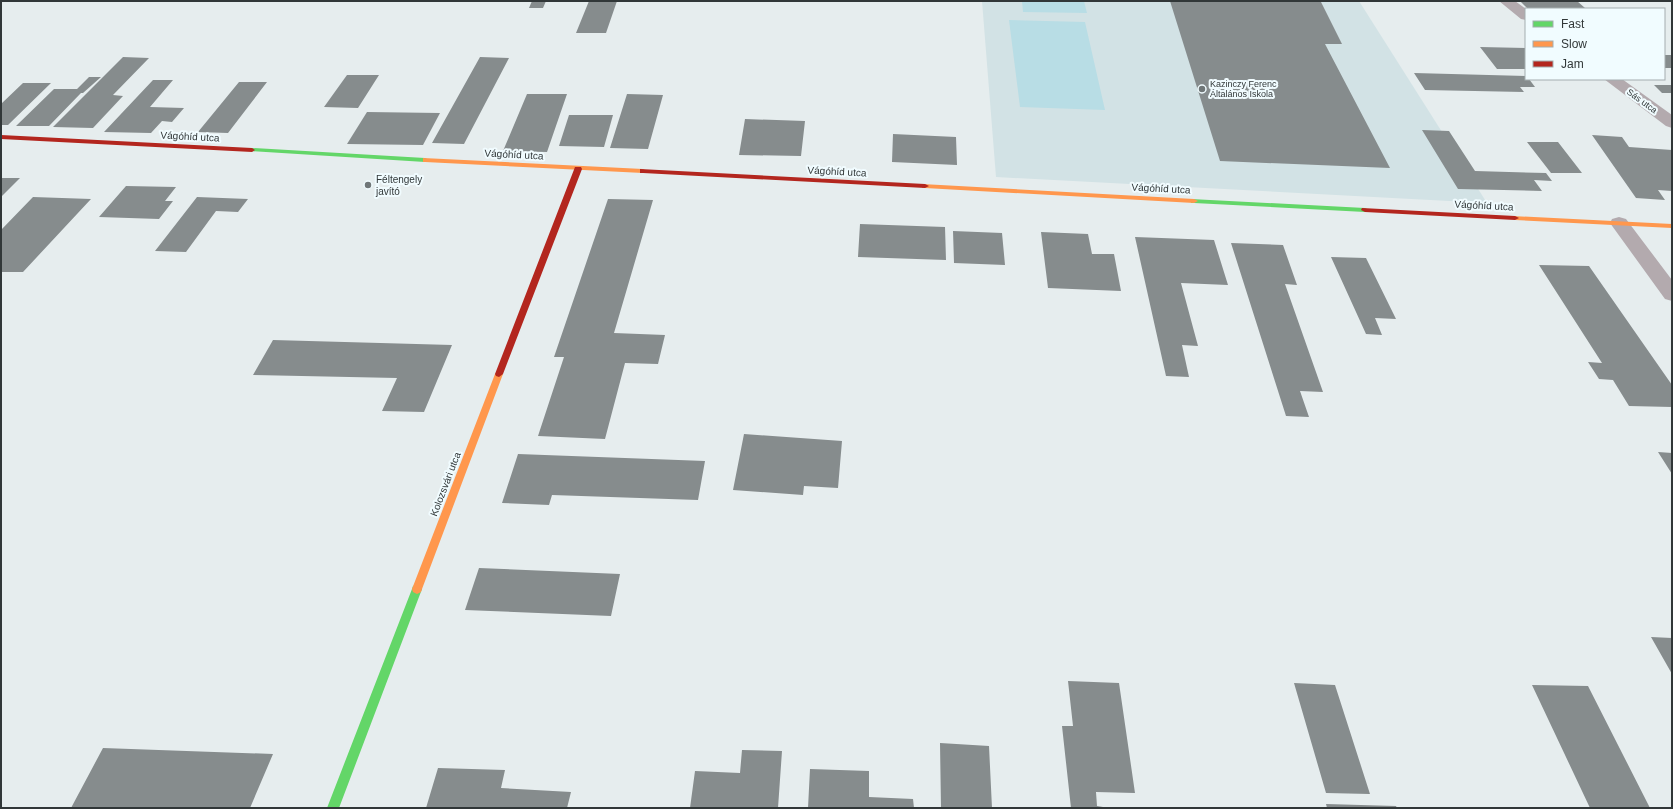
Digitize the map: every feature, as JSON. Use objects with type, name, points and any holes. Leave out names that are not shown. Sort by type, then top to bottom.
[{"type":"street","points":[[1506,1],[1525,15]]},
{"type":"street","name":"Sás utca","points":[[1613,80],[1672,123]]},
{"type":"street","name":"Vágóhíd utca","points":[[1,137],[578,169],[1672,226]]},
{"type":"street","name":"Kolozsvári utca","points":[[333,808],[578,169]]},
{"type":"street","points":[[1619,223],[1672,294]]},
{"type":"shaded area","name":"Kazinczy Ferenc Általános Iskola","points":[[982,1],[1359,1],[1487,203],[996,177]]},
{"type":"shaded area","points":[[1022,1],[1084,1],[1087,13],[1023,12]]},
{"type":"shaded area","points":[[1009,20],[1085,22],[1105,110],[1020,107]]},
{"type":"building","points":[[532,1],[546,1],[543,8],[529,8]]},
{"type":"building","points":[[589,1],[617,1],[606,33],[576,33]]},
{"type":"building","points":[[1170,1],[1321,2],[1342,44],[1325,44],[1390,168],[1220,161]]},
{"type":"building","points":[[1520,1],[1577,1],[1585,8],[1527,8]]},
{"type":"building","points":[[1480,47],[1525,48],[1525,69],[1497,69]]},
{"type":"building","points":[[1665,55],[1672,55],[1672,68],[1665,68]]},
{"type":"building","points":[[123,57],[149,58],[113,95],[123,96],[93,128],[53,127]]},
{"type":"building","points":[[480,57],[509,58],[464,144],[432,143]]},
{"type":"building","points":[[1414,73],[1525,76],[1525,80],[1530,80],[1535,87],[1520,87],[1524,92],[1425,90]]},
{"type":"building","points":[[347,75],[379,75],[358,108],[324,107]]},
{"type":"building","points":[[89,77],[101,77],[83,93],[81,93],[49,126],[16,126],[54,89],[77,89]]},
{"type":"building","points":[[153,80],[173,80],[150,107],[184,108],[172,122],[162,121],[151,133],[104,132]]},
{"type":"building","points":[[239,82],[267,82],[228,133],[198,132]]},
{"type":"building","points":[[23,83],[51,83],[8,125],[1,125],[1,104]]},
{"type":"building","points":[[1654,85],[1672,85],[1672,93],[1662,93]]},
{"type":"building","points":[[527,94],[567,94],[547,152],[503,151]]},
{"type":"building","points":[[627,94],[663,95],[648,149],[610,148]]},
{"type":"building","points":[[367,112],[440,113],[423,145],[347,144]]},
{"type":"building","points":[[569,115],[613,115],[604,147],[559,146]]},
{"type":"building","points":[[745,119],[805,121],[801,156],[739,155]]},
{"type":"building","points":[[1422,130],[1449,131],[1475,171],[1546,173],[1552,181],[1534,180],[1542,191],[1458,189]]},
{"type":"building","points":[[893,134],[956,137],[957,165],[892,162]]},
{"type":"building","points":[[1592,135],[1622,137],[1629,147],[1672,150],[1672,191],[1658,190],[1665,200],[1636,198]]},
{"type":"building","points":[[1527,142],[1558,142],[1582,173],[1551,173]]},
{"type":"building","points":[[1,178],[20,178],[1,197]]},
{"type":"building","points":[[126,186],[176,187],[165,201],[173,201],[159,219],[99,217]]},
{"type":"building","points":[[33,197],[91,199],[23,272],[1,272],[1,230]]},
{"type":"building","points":[[197,197],[248,199],[238,212],[216,211],[186,252],[155,251]]},
{"type":"building","points":[[608,199],[653,200],[614,333],[665,335],[658,364],[625,363],[605,439],[538,436],[564,357],[554,357]]},
{"type":"building","points":[[860,224],[945,227],[946,260],[858,257]]},
{"type":"building","points":[[953,231],[1002,233],[1005,265],[954,263]]},
{"type":"building","points":[[1041,232],[1088,234],[1092,254],[1114,254],[1121,291],[1048,288]]},
{"type":"building","points":[[1135,237],[1214,240],[1228,285],[1181,283],[1198,346],[1182,345],[1189,377],[1166,376]]},
{"type":"building","points":[[1231,243],[1283,245],[1297,285],[1285,284],[1323,392],[1300,391],[1309,417],[1286,416]]},
{"type":"building","points":[[1331,257],[1366,258],[1396,319],[1375,318],[1382,335],[1366,334]]},
{"type":"building","points":[[1539,265],[1589,266],[1672,385],[1672,407],[1629,406],[1613,380],[1599,379],[1588,362],[1602,363]]},
{"type":"building","points":[[273,340],[452,345],[424,412],[382,411],[397,378],[253,375]]},
{"type":"building","points":[[744,434],[842,441],[838,488],[804,486],[803,495],[733,490]]},
{"type":"building","points":[[1658,452],[1672,453],[1672,474]]},
{"type":"building","points":[[518,454],[705,461],[698,500],[552,495],[549,505],[502,503]]},
{"type":"building","points":[[479,568],[620,574],[611,616],[465,610]]},
{"type":"building","points":[[1651,637],[1672,638],[1672,674]]},
{"type":"building","points":[[1068,681],[1119,683],[1135,793],[1096,792],[1097,806],[1109,808],[1071,808],[1062,726],[1073,726]]},
{"type":"building","points":[[1294,683],[1335,685],[1370,794],[1326,793]]},
{"type":"building","points":[[1532,685],[1588,686],[1650,808],[1590,808]]},
{"type":"building","points":[[940,743],[989,746],[992,808],[941,808]]},
{"type":"building","points":[[103,748],[273,754],[250,808],[71,808]]},
{"type":"building","points":[[742,750],[782,751],[778,808],[690,808],[695,771],[740,773]]},
{"type":"building","points":[[438,768],[505,770],[501,788],[571,792],[567,808],[426,808]]},
{"type":"building","points":[[810,769],[869,771],[869,797],[913,799],[914,808],[808,808]]},
{"type":"building","points":[[1326,804],[1396,806],[1397,808],[1327,808]]},
{"type":"traffic: fast","points":[[252,150],[425,160]]},
{"type":"traffic: fast","points":[[1194,201],[1365,210]]},
{"type":"traffic: fast","points":[[333,808],[417,589]]},
{"type":"traffic: slow","points":[[425,160],[643,171]]},
{"type":"traffic: slow","points":[[925,186],[1194,201]]},
{"type":"traffic: slow","points":[[1515,218],[1672,226]]},
{"type":"traffic: slow","points":[[417,589],[499,374]]},
{"type":"traffic: jam","points":[[1,137],[252,150]]},
{"type":"traffic: jam","points":[[499,374],[578,169]]},
{"type":"traffic: jam","points":[[643,171],[925,186]]},
{"type":"traffic: jam","points":[[1365,210],[1515,218]]},
{"type":"place","name":"Kazinczy Ferenc Általános Iskola","points":[[1202,89]]},
{"type":"place","name":"Féltengely javító","points":[[368,185]]}]
